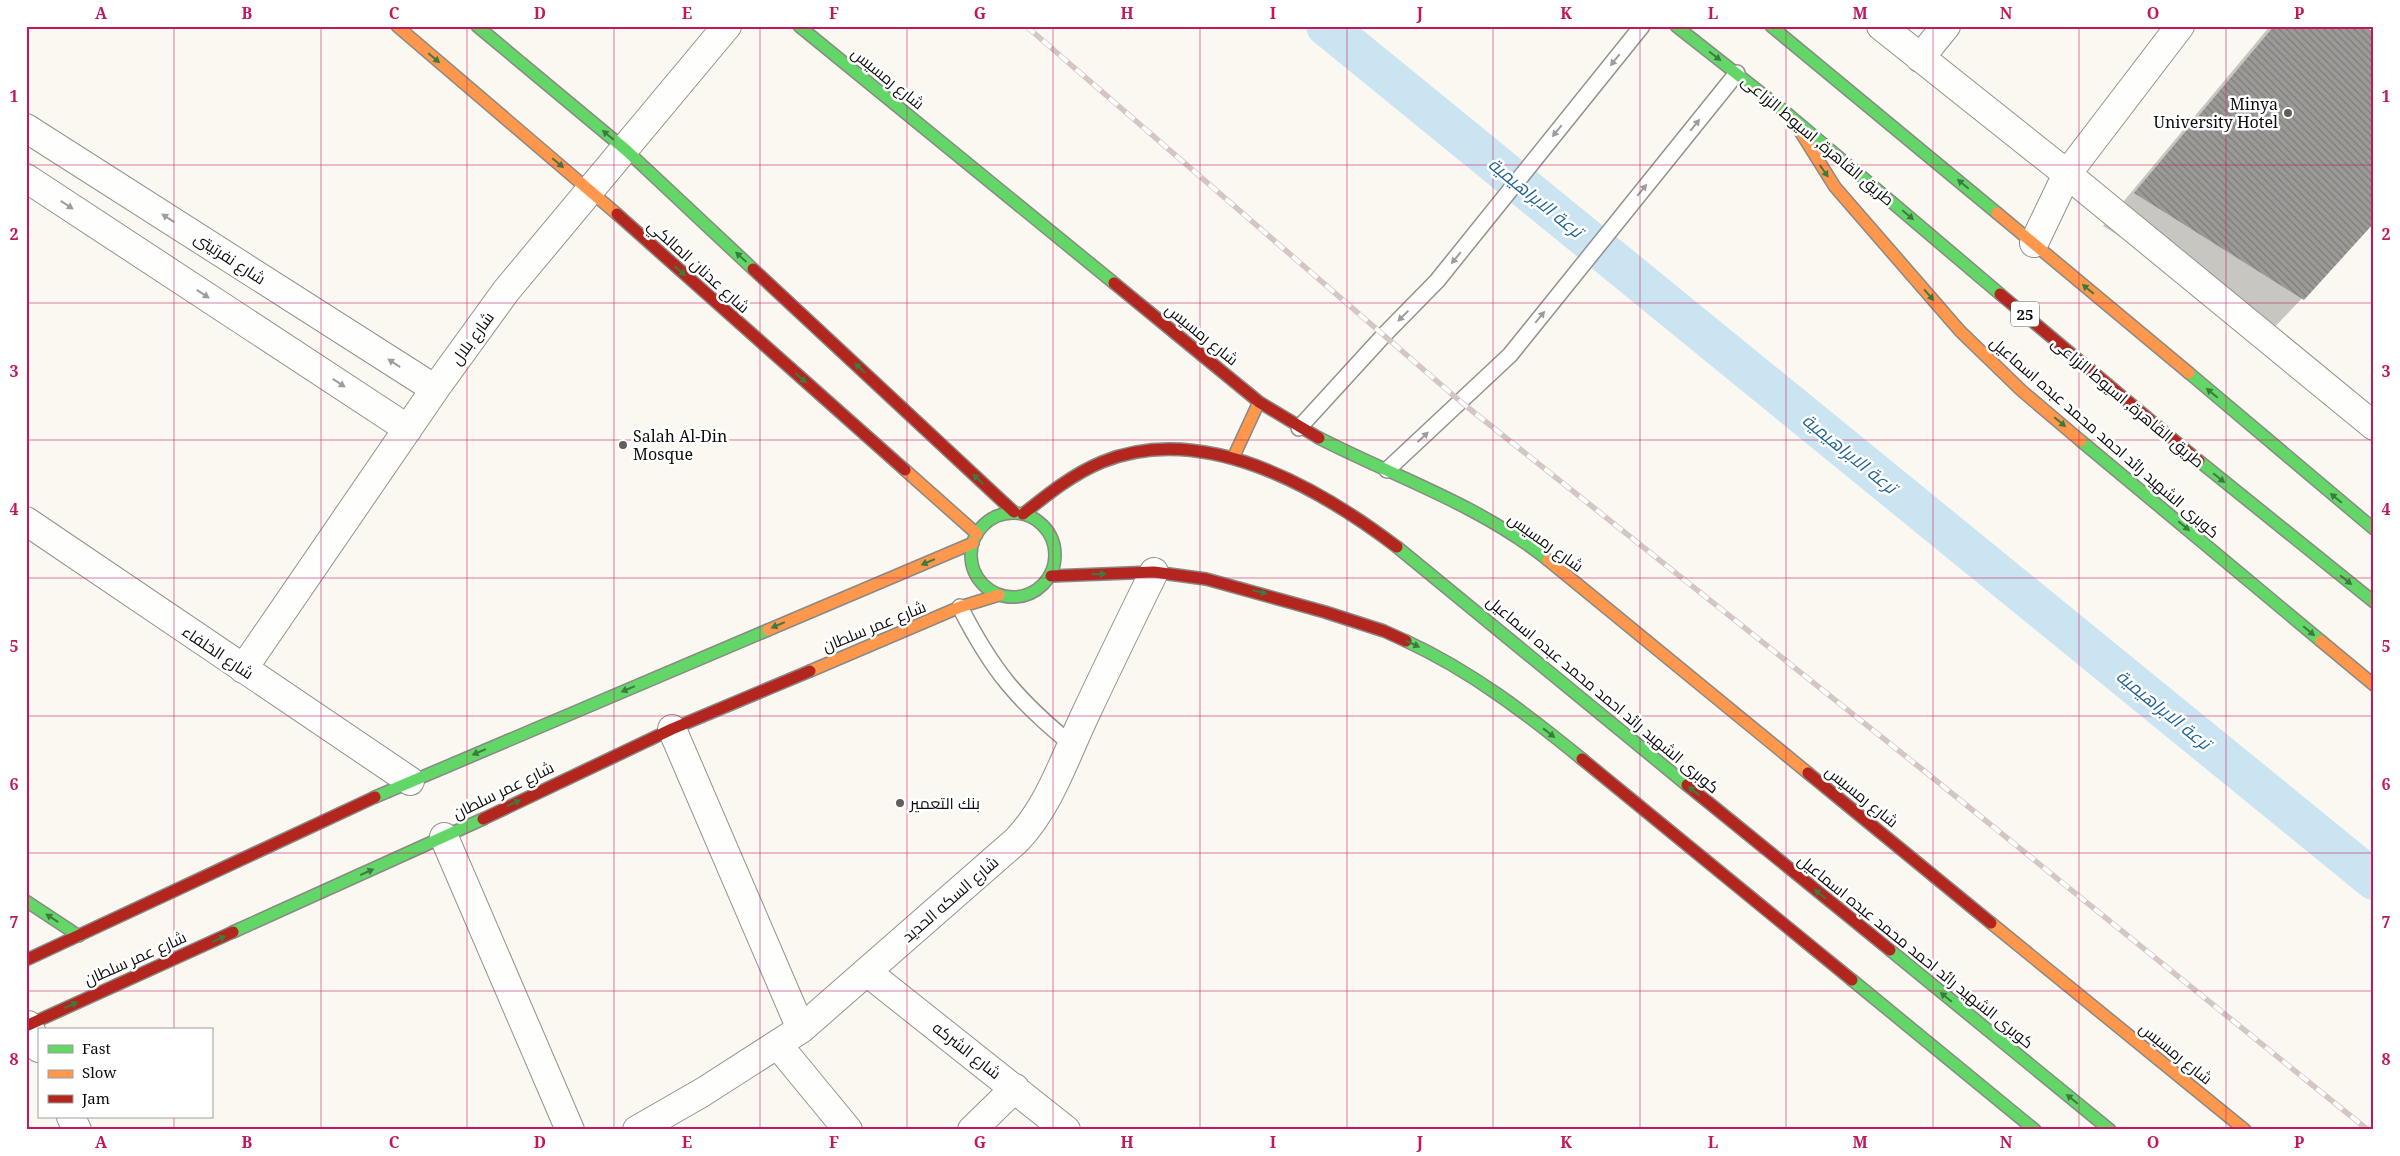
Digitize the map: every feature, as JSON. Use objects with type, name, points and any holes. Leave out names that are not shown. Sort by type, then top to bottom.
[{"type":"main road","name":"شارع عدنان المالكي","points":[[397,26],[591,191],[975,538]]},
{"type":"main road","name":"شارع عدنان المالكي","points":[[477,26],[626,150],[1019,513]]},
{"type":"main road","name":"شارع رمسيس","points":[[799,26],[1259,402],[1299,428],[1429,489],[1498,526],[1539,553],[2245,1130]]},
{"type":"main road","name":"طريق القاهرة, اسيوط الزراعى","points":[[1676,26],[1789,115],[2191,455],[2374,602]]},
{"type":"main road","points":[[1770,26],[2034,243],[2374,529]]},
{"type":"main road","name":"كوبرى الشهيد رائد احمد محمد عبده اسماعيل","points":[[1789,115],[1835,187],[1960,331],[2022,391],[2374,685]]},
{"type":"main road","points":[[1233,458],[1259,402]]},
{"type":"main road","name":"كوبرى الشهيد رائد احمد محمد عبده اسماعيل","points":[[1019,513],[1057,486],[1086,469],[1117,456],[1156,450],[1194,449],[1233,458],[1292,481],[1347,513],[1419,562],[1516,645],[2110,1130]]},
{"type":"main road","points":[[26,960],[410,781],[975,538],[993,518],[1000,515],[1019,513],[1038,520],[1049,531],[1055,546],[1056,562],[1051,576],[1041,588],[1028,596],[1014,598],[999,595],[984,587],[975,574],[971,559],[975,538]]},
{"type":"main road","points":[[1051,576],[1154,572],[1206,579],[1267,594],[1384,631],[1444,658],[1506,700],[1554,736],[2036,1130]]},
{"type":"main road","name":"شارع عمر سلطان","points":[[41,1028],[672,729],[960,608],[999,595]]},
{"type":"main road","points":[[26,901],[79,936]]},
{"type":"street","name":"شارع بلال","points":[[243,669],[435,389],[506,291],[626,150],[727,26]]},
{"type":"street","points":[[1881,26],[2067,174],[2374,426]]},
{"type":"street","points":[[1920,58],[1946,26]]},
{"type":"street","points":[[2034,243],[2067,174],[2180,26]]},
{"type":"street","name":"شارع نفرتيتى","points":[[26,128],[435,389]]},
{"type":"street","points":[[26,178],[408,429]]},
{"type":"street","name":"شارع الخلفاء","points":[[26,521],[410,781]]},
{"type":"street","name":"شارع السكه الحديد","points":[[637,1130],[703,1092],[801,1029],[1017,840],[1030,826],[1050,792],[1071,744],[1154,572]]},
{"type":"street","points":[[672,729],[801,1029]]},
{"type":"street","points":[[444,836],[570,1130]]},
{"type":"street","name":"شارع الشركه","points":[[867,972],[1066,1130]]},
{"type":"street","points":[[778,1045],[848,1130]]},
{"type":"street","points":[[972,1130],[1015,1088]]},
{"type":"street","points":[[71,1118],[77,1130]]},
{"type":"lane","points":[[1299,428],[1384,335],[1437,281],[1642,26]]},
{"type":"lane","points":[[1387,470],[1510,355],[1737,73]]},
{"type":"lane","points":[[960,608],[980,647],[1006,683],[1035,715],[1071,744]]},
{"type":"building","name":"Minya University Hotel","points":[[2274,26],[2365,26],[2374,33],[2374,223],[2304,300],[2134,193]]},
{"type":"waterway","name":"ترعة الابراهيمية","points":[[1326,26],[2374,880]]},
{"type":"railway","points":[[1026,26],[1461,402],[1923,770],[2368,1130]]},
{"type":"traffic: fast","points":[[477,26],[626,150],[753,269]]},
{"type":"traffic: fast","points":[[799,26],[1114,283]]},
{"type":"traffic: fast","points":[[1676,26],[1789,115],[2000,294]]},
{"type":"traffic: fast","points":[[1771,26],[1997,213]]},
{"type":"traffic: fast","points":[[2189,373],[2374,529]]},
{"type":"traffic: fast","points":[[1319,438],[1466,508],[1494,523],[1548,560]]},
{"type":"traffic: fast","points":[[2081,441],[2321,641]]},
{"type":"traffic: fast","points":[[2199,461],[2374,602]]},
{"type":"traffic: fast","points":[[1005,513],[1021,513],[1037,520],[1048,531],[1055,547],[1055,555],[1052,571],[1043,585],[1037,590],[1021,597],[1005,597],[989,590],[978,579],[971,563],[971,547],[978,531],[989,520],[1005,513]]},
{"type":"traffic: fast","points":[[1397,547],[1687,785]]},
{"type":"traffic: fast","points":[[375,797],[768,630]]},
{"type":"traffic: fast","points":[[1406,641],[1453,666],[1498,694],[1582,759]]},
{"type":"traffic: fast","points":[[233,932],[483,819]]},
{"type":"traffic: fast","points":[[26,901],[79,936]]},
{"type":"traffic: fast","points":[[1890,950],[2110,1130]]},
{"type":"traffic: fast","points":[[1852,980],[2035,1130]]},
{"type":"traffic: slow","points":[[397,26],[617,214]]},
{"type":"traffic: slow","points":[[1793,120],[1835,187],[1960,331],[2022,391],[2081,441]]},
{"type":"traffic: slow","points":[[1997,213],[2189,373]]},
{"type":"traffic: slow","points":[[1233,458],[1259,402]]},
{"type":"traffic: slow","points":[[905,470],[977,534]]},
{"type":"traffic: slow","points":[[768,630],[973,543]]},
{"type":"traffic: slow","points":[[1548,560],[1808,773]]},
{"type":"traffic: slow","points":[[810,671],[960,607],[999,595]]},
{"type":"traffic: slow","points":[[2321,641],[2374,685]]},
{"type":"traffic: slow","points":[[1991,923],[2245,1130]]},
{"type":"traffic: jam","points":[[617,214],[905,470]]},
{"type":"traffic: jam","points":[[753,269],[1014,512]]},
{"type":"traffic: jam","points":[[1114,283],[1259,402],[1319,438]]},
{"type":"traffic: jam","points":[[2000,294],[2199,461]]},
{"type":"traffic: jam","points":[[1023,514],[1071,478],[1102,462],[1140,451],[1180,450],[1219,455],[1258,467],[1296,483],[1366,524],[1397,547]]},
{"type":"traffic: jam","points":[[1051,576],[1154,572],[1206,579],[1325,612],[1384,631],[1406,641]]},
{"type":"traffic: jam","points":[[483,819],[672,729],[810,671]]},
{"type":"traffic: jam","points":[[1582,759],[1852,980]]},
{"type":"traffic: jam","points":[[1808,773],[1991,923]]},
{"type":"traffic: jam","points":[[1687,785],[1890,950]]},
{"type":"traffic: jam","points":[[26,960],[375,797]]},
{"type":"traffic: jam","points":[[26,1026],[233,932]]},
{"type":"place","name":"Minya University Hotel","points":[[2288,113]]},
{"type":"place","name":"Salah Al-Din Mosque","points":[[623,445]]},
{"type":"place","name":"بنك التعمير","points":[[900,803]]}]
